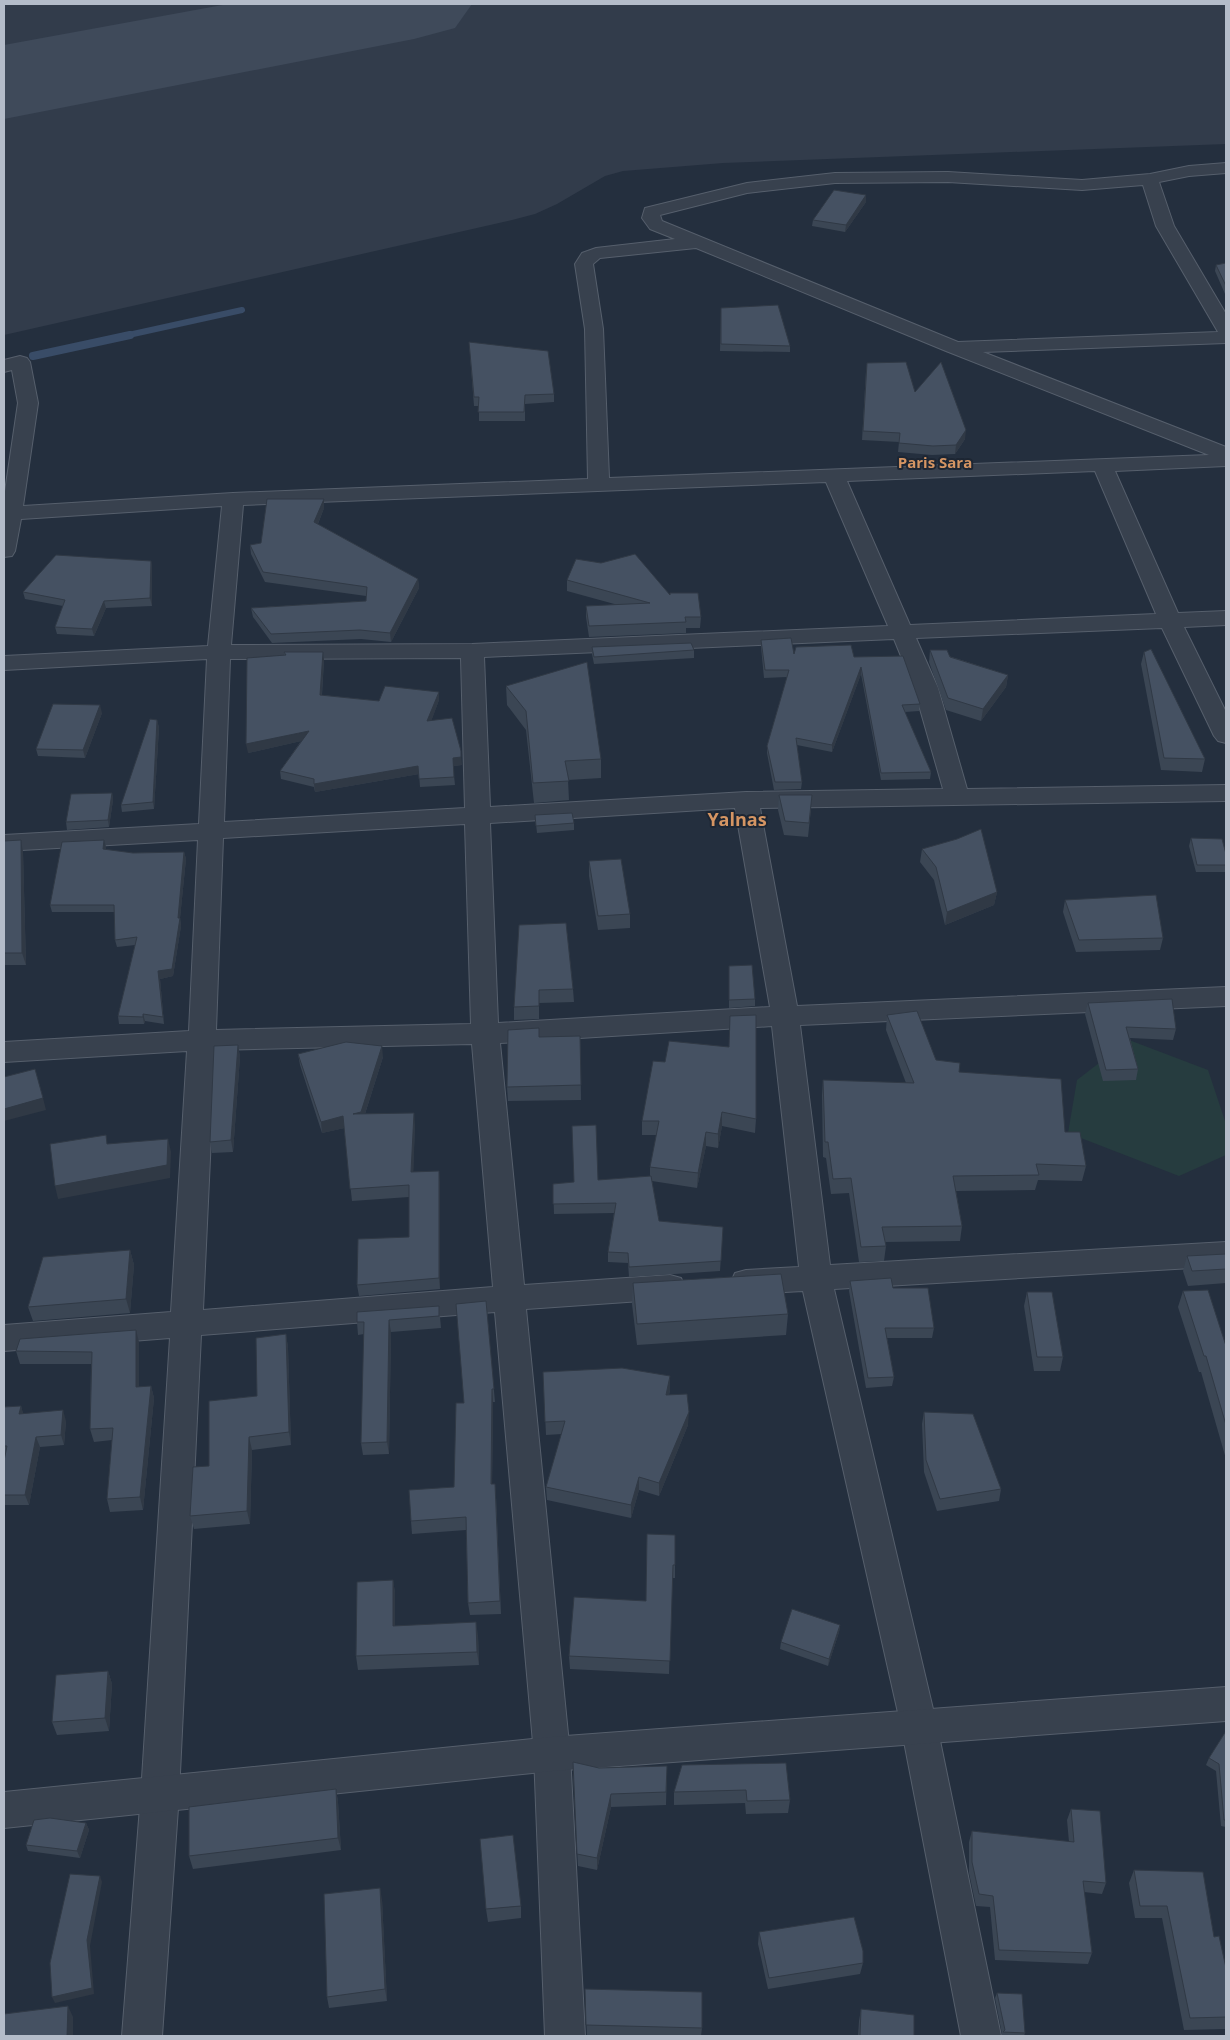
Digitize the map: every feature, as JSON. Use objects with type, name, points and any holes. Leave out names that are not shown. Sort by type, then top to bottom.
[{"type":"street","points":[[1226,168],[1189,171],[1150,179],[1082,185],[948,177],[835,178],[747,188],[651,212],[651,218],[656,225],[953,347],[1226,454]]},
{"type":"street","points":[[1150,179],[1165,226],[1226,329]]},
{"type":"street","points":[[599,484],[594,329],[584,264],[588,257],[596,253],[701,242]]},
{"type":"street","points":[[953,347],[1226,338]]},
{"type":"street","points":[[4,366],[20,362],[28,403],[8,514],[4,551]]},
{"type":"street","points":[[8,514],[234,499],[1226,460]]},
{"type":"street","points":[[1103,466],[1170,620],[1226,736]]},
{"type":"street","points":[[834,476],[926,688],[958,797]]},
{"type":"street","points":[[142,2036],[160,1794],[213,831],[220,652],[234,499]]},
{"type":"street","points":[[4,663],[220,652],[472,651],[1226,618]]},
{"type":"street","points":[[472,651],[485,1034],[552,1754],[565,2036]]},
{"type":"street","points":[[4,843],[746,800],[1226,793]]},
{"type":"street","points":[[746,800],[785,1016],[816,1278],[919,1726],[981,2036]]},
{"type":"street","points":[[4,1052],[202,1040],[485,1034],[785,1016],[1226,996]]},
{"type":"street","points":[[4,1338],[511,1298],[1226,1254]]},
{"type":"street","points":[[4,1810],[552,1754],[1226,1704]]},
{"type":"shaded area","points":[[4,4],[1226,4],[1226,144],[723,163],[623,171],[605,176],[557,204],[535,214],[4,335]]},
{"type":"green space","points":[[1129,1040],[1208,1070],[1226,1124],[1226,1155],[1179,1176],[1068,1133],[1077,1080]]},
{"type":"building","points":[[834,190],[866,195],[846,225],[813,220]]},
{"type":"building","points":[[1226,263],[1226,286],[1216,265]]},
{"type":"building","points":[[778,305],[790,346],[721,344],[721,308]]},
{"type":"building","points":[[469,342],[548,351],[554,394],[525,395],[524,412],[478,412],[479,397],[474,397]]},
{"type":"building","points":[[906,362],[915,392],[941,362],[966,430],[956,445],[933,446],[899,443],[900,433],[863,431],[867,363]]},
{"type":"building","points":[[267,499],[324,499],[314,522],[418,579],[390,633],[360,630],[271,634],[251,608],[366,601],[367,587],[263,572],[250,545],[261,543]]},
{"type":"building","points":[[635,554],[670,595],[670,593],[698,593],[701,617],[685,617],[686,622],[589,626],[586,606],[650,603],[567,580],[576,559],[601,563]]},
{"type":"building","points":[[56,555],[151,561],[150,598],[104,601],[92,629],[55,627],[65,600],[23,592]]},
{"type":"building","points":[[791,638],[794,654],[796,647],[851,645],[854,657],[903,656],[920,704],[902,705],[931,772],[881,773],[861,667],[832,745],[796,738],[802,782],[775,782],[767,746],[789,670],[765,670],[761,640]]},
{"type":"building","points":[[691,643],[694,650],[594,657],[592,647]]},
{"type":"building","points":[[1151,649],[1205,759],[1164,758],[1144,652]]},
{"type":"building","points":[[930,650],[947,650],[950,657],[1008,675],[983,709],[948,698]]},
{"type":"building","points":[[284,652],[323,652],[320,695],[379,701],[385,686],[439,692],[427,721],[452,718],[461,751],[461,757],[453,758],[454,777],[419,779],[418,766],[314,784],[314,779],[280,771],[309,731],[246,744],[247,658],[286,655]]},
{"type":"building","points":[[587,662],[601,759],[565,761],[569,781],[533,783],[526,711],[506,686]]},
{"type":"building","points":[[53,704],[100,705],[83,750],[36,749]]},
{"type":"building","points":[[150,719],[157,720],[153,802],[121,805]]},
{"type":"building","points":[[112,793],[108,820],[66,822],[71,794]]},
{"type":"building","points":[[779,795],[812,795],[809,823],[785,821]]},
{"type":"building","points":[[572,813],[574,823],[536,826],[535,815]]},
{"type":"building","points":[[981,829],[997,892],[947,912],[936,867],[922,849],[957,839]]},
{"type":"building","points":[[1191,838],[1222,839],[1226,854],[1226,865],[1197,865]]},
{"type":"building","points":[[21,840],[22,953],[4,953],[4,841]]},
{"type":"building","points":[[104,840],[103,849],[133,853],[184,852],[178,918],[180,918],[172,969],[158,971],[163,1017],[143,1014],[143,1017],[118,1016],[137,937],[115,940],[114,905],[50,905],[62,842]]},
{"type":"building","points":[[621,859],[630,914],[598,916],[589,861]]},
{"type":"building","points":[[1156,895],[1163,938],[1079,940],[1065,900]]},
{"type":"building","points":[[566,923],[573,989],[539,990],[539,1006],[514,1007],[519,925]]},
{"type":"building","points":[[752,965],[755,999],[729,1000],[729,966]]},
{"type":"building","points":[[1172,999],[1176,1029],[1126,1027],[1138,1069],[1106,1070],[1088,1003]]},
{"type":"building","points":[[917,1011],[936,1060],[960,1063],[959,1072],[1061,1079],[1065,1132],[1080,1132],[1086,1166],[1036,1164],[1039,1175],[953,1176],[962,1226],[882,1227],[886,1246],[861,1247],[851,1178],[833,1179],[828,1142],[825,1142],[823,1080],[914,1083],[887,1015]]},
{"type":"building","points":[[756,1015],[756,1119],[722,1112],[718,1134],[706,1132],[698,1173],[650,1167],[659,1121],[642,1121],[653,1061],[665,1062],[669,1041],[729,1047],[730,1016]]},
{"type":"building","points":[[539,1028],[539,1037],[580,1036],[581,1085],[507,1087],[508,1030]]},
{"type":"building","points":[[346,1042],[382,1046],[361,1112],[353,1114],[414,1113],[411,1172],[439,1171],[439,1278],[357,1285],[358,1239],[409,1237],[409,1185],[350,1189],[343,1116],[321,1122],[298,1054]]},
{"type":"building","points":[[238,1045],[231,1140],[210,1142],[214,1046]]},
{"type":"building","points":[[35,1069],[43,1098],[4,1109],[4,1077]]},
{"type":"building","points":[[596,1125],[598,1180],[651,1176],[659,1221],[723,1227],[721,1261],[629,1267],[628,1253],[608,1252],[616,1203],[553,1204],[553,1184],[574,1182],[572,1126]]},
{"type":"building","points":[[106,1135],[107,1144],[168,1139],[167,1165],[55,1186],[50,1144]]},
{"type":"building","points":[[130,1250],[126,1299],[28,1307],[43,1257]]},
{"type":"building","points":[[1226,1254],[1226,1269],[1192,1271],[1187,1256]]},
{"type":"building","points":[[781,1274],[788,1314],[637,1324],[633,1283]]},
{"type":"building","points":[[891,1278],[893,1288],[928,1288],[934,1328],[885,1328],[894,1377],[868,1378],[850,1281]]},
{"type":"building","points":[[1208,1290],[1226,1346],[1226,1425],[1206,1356],[1204,1356],[1183,1291]]},
{"type":"building","points":[[1027,1292],[1052,1292],[1063,1357],[1037,1357]]},
{"type":"building","points":[[486,1301],[494,1389],[492,1389],[491,1484],[495,1484],[500,1601],[468,1603],[466,1517],[411,1521],[409,1490],[454,1487],[456,1403],[464,1403],[456,1304]]},
{"type":"building","points":[[439,1306],[439,1316],[389,1320],[387,1442],[361,1443],[364,1322],[357,1322],[357,1312]]},
{"type":"building","points":[[136,1330],[136,1387],[151,1386],[140,1497],[107,1499],[113,1428],[90,1429],[92,1352],[16,1351],[20,1339]]},
{"type":"building","points":[[286,1334],[289,1432],[249,1437],[247,1511],[190,1516],[193,1467],[209,1466],[209,1401],[257,1396],[256,1338]]},
{"type":"building","points":[[622,1368],[670,1376],[666,1395],[687,1394],[689,1412],[659,1483],[639,1477],[631,1505],[546,1487],[565,1421],[545,1422],[543,1372]]},
{"type":"building","points":[[21,1406],[19,1414],[63,1410],[61,1435],[36,1437],[25,1495],[4,1495],[4,1461],[7,1446],[4,1446],[4,1407]]},
{"type":"building","points":[[924,1412],[973,1414],[1001,1489],[940,1499],[926,1460]]},
{"type":"building","points":[[647,1534],[675,1535],[670,1661],[569,1656],[574,1597],[646,1601]]},
{"type":"building","points":[[393,1580],[393,1626],[476,1622],[477,1652],[356,1656],[357,1582]]},
{"type":"building","points":[[792,1609],[840,1625],[829,1659],[781,1642]]},
{"type":"building","points":[[108,1671],[105,1718],[52,1722],[56,1675]]},
{"type":"building","points":[[1226,1731],[1226,1820],[1224,1820],[1219,1764],[1209,1758]]},
{"type":"building","points":[[573,1762],[599,1768],[667,1766],[666,1792],[611,1794],[597,1858],[577,1854]]},
{"type":"building","points":[[786,1763],[790,1800],[747,1801],[746,1790],[674,1792],[682,1765]]},
{"type":"building","points":[[336,1789],[338,1838],[189,1856],[189,1807]]},
{"type":"building","points":[[1071,1809],[1100,1811],[1106,1883],[1083,1881],[1092,1953],[999,1950],[993,1896],[979,1894],[972,1862],[972,1831],[1074,1842]]},
{"type":"building","points":[[50,1818],[86,1823],[77,1851],[26,1845],[34,1820]]},
{"type":"building","points":[[513,1835],[521,1906],[486,1909],[480,1839]]},
{"type":"building","points":[[1134,1870],[1203,1872],[1214,1937],[1219,1936],[1226,1968],[1226,2017],[1190,2018],[1167,1906],[1140,1906]]},
{"type":"building","points":[[70,1874],[100,1876],[87,1940],[92,1988],[52,1997],[50,1963]]},
{"type":"building","points":[[380,1888],[385,1989],[327,1997],[324,1894]]},
{"type":"building","points":[[854,1917],[863,1951],[863,1963],[769,1978],[759,1932]]},
{"type":"building","points":[[585,1989],[702,1992],[702,2028],[586,2025]]},
{"type":"building","points":[[997,1993],[1022,1994],[1025,2033],[1003,2032],[1005,2030]]},
{"type":"building","points":[[68,2006],[67,2036],[4,2036],[4,2014]]},
{"type":"building","points":[[861,2009],[914,2015],[914,2036],[860,2036]]},
{"type":"waterway","points":[[124,336],[242,310]]},
{"type":"waterway","points":[[33,356],[130,335]]},
{"type":"runway","points":[[4,82],[414,4]]},
{"type":"district","name":"Paris Sara","points":[[935,463]]},
{"type":"district","name":"Yalnas","points":[[737,820]]}]
